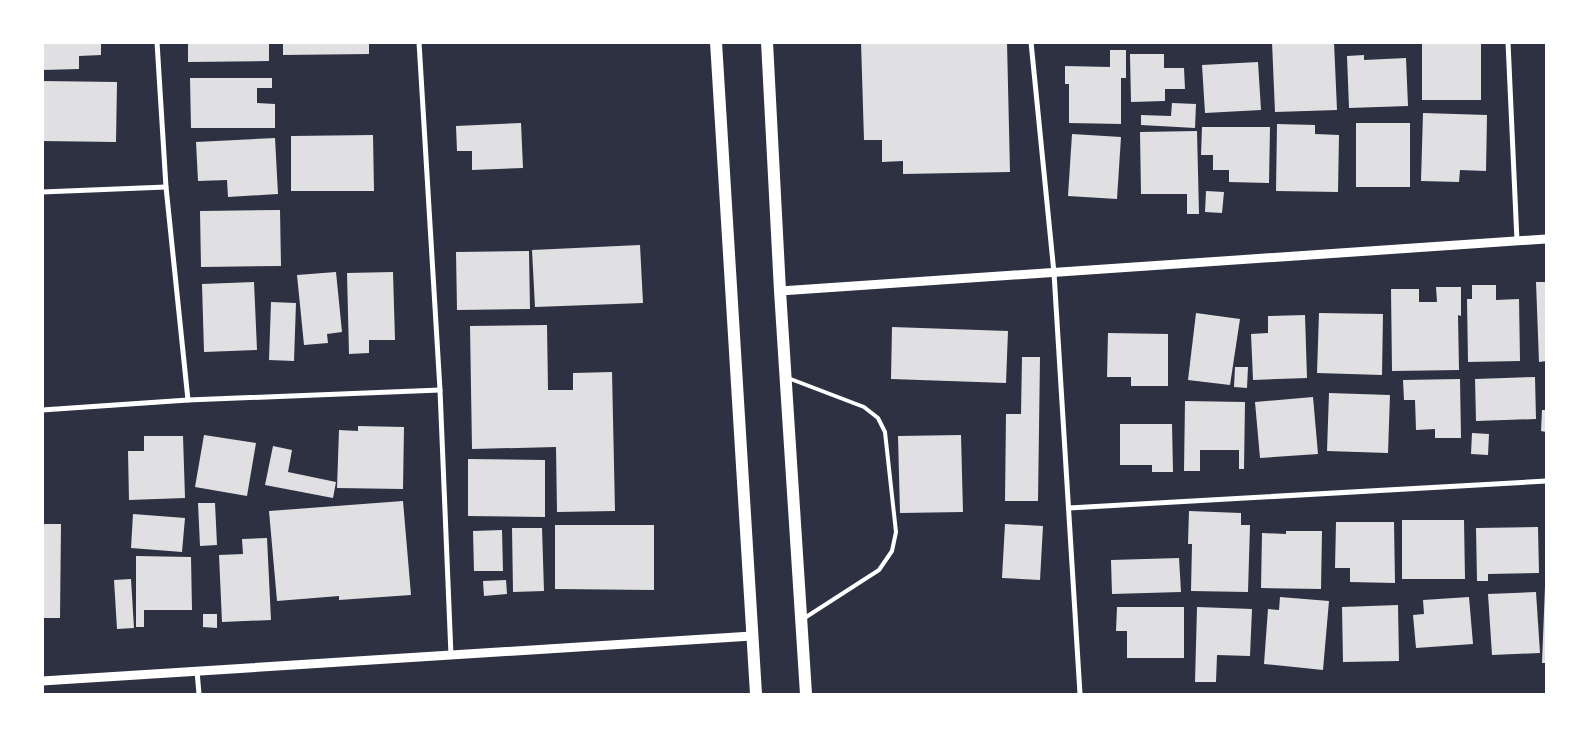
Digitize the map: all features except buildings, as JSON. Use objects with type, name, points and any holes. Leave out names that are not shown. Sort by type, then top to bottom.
[{"type":"main road","points":[[716,42],[756,694]]},
{"type":"main road","points":[[767,42],[780,291],[806,694]]},
{"type":"street","points":[[157,42],[166,187],[188,400]]},
{"type":"street","points":[[419,42],[440,390],[451,655]]},
{"type":"street","points":[[1031,42],[1054,273],[1080,694]]},
{"type":"street","points":[[1508,42],[1518,241]]},
{"type":"street","points":[[42,192],[166,187]]},
{"type":"street","points":[[780,291],[1546,239]]},
{"type":"street","points":[[42,410],[188,400],[440,390]]},
{"type":"street","points":[[1069,508],[1546,480]]},
{"type":"street","points":[[42,681],[752,636]]},
{"type":"street","points":[[197,671],[199,694]]},
{"type":"lane","points":[[786,377],[864,407],[878,418],[885,432],[896,532],[892,552],[879,570],[802,620]]}]
